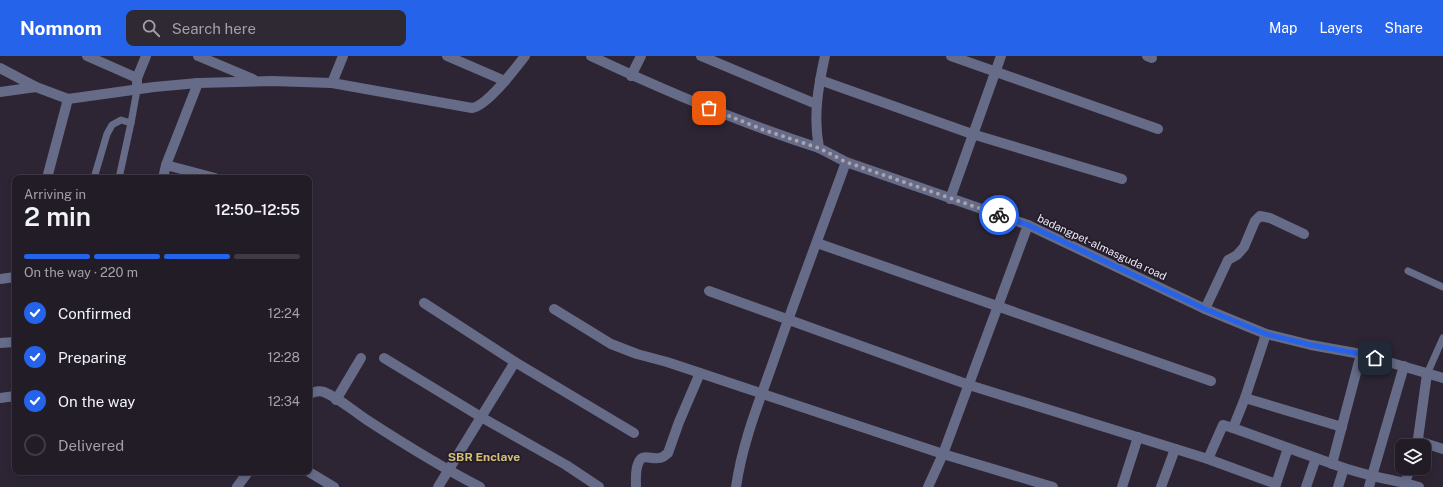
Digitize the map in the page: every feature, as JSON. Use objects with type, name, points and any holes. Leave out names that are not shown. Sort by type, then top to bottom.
[{"type":"street","points":[[87,56],[137,78]]},
{"type":"street","points":[[137,90],[137,78],[146,56]]},
{"type":"street","points":[[198,56],[256,81]]},
{"type":"street","points":[[447,56],[505,81]]},
{"type":"street","points":[[0,68],[36,87],[68,99],[198,83],[256,81],[332,83],[472,108],[480,105],[505,81],[525,56]]},
{"type":"street","name":"badangpet-almasguda road","points":[[590,56],[632,76],[764,130],[819,148],[846,162],[1028,225],[1205,309],[1266,334],[1311,345],[1361,354],[1443,378]]},
{"type":"street","points":[[632,76],[640,56]]},
{"type":"street","points":[[701,56],[816,104]]},
{"type":"street","points":[[951,56],[1158,129]]},
{"type":"street","points":[[950,199],[1001,56]]},
{"type":"street","points":[[332,83],[339,57]]},
{"type":"street","points":[[819,148],[816,125],[816,104],[823,57]]},
{"type":"street","points":[[820,80],[972,134],[1122,179]]},
{"type":"street","points":[[164,175],[166,165],[198,83]]},
{"type":"street","points":[[0,92],[36,87]]},
{"type":"street","points":[[47,175],[68,99]]},
{"type":"street","points":[[736,487],[739,464],[745,441],[846,162]]},
{"type":"street","points":[[166,165],[204,175]]},
{"type":"street","points":[[1205,309],[1228,260],[1237,255],[1244,247],[1255,221],[1260,216],[1270,218],[1304,234]]},
{"type":"street","points":[[928,487],[943,454],[1028,225]]},
{"type":"street","points":[[817,243],[1211,381]]},
{"type":"street","points":[[0,279],[12,277]]},
{"type":"street","points":[[709,291],[969,384],[1208,459],[1276,486],[1288,448]]},
{"type":"street","points":[[424,303],[515,362],[634,433]]},
{"type":"street","points":[[554,309],[611,344],[637,354],[667,362],[943,454],[1053,487]]},
{"type":"street","points":[[1233,428],[1245,398],[1266,334]]},
{"type":"street","points":[[0,343],[12,342]]},
{"type":"street","points":[[1332,464],[1361,354]]},
{"type":"street","points":[[336,400],[361,358]]},
{"type":"street","points":[[384,358],[566,465],[599,487]]},
{"type":"street","points":[[438,487],[515,362]]},
{"type":"street","points":[[1369,487],[1404,366]]},
{"type":"street","points":[[636,487],[637,465],[641,459],[646,456],[658,459],[668,453],[679,422],[700,373]]},
{"type":"street","points":[[1418,439],[1427,374]]},
{"type":"street","points":[[312,393],[316,391],[322,392],[448,470],[480,487]]},
{"type":"street","points":[[0,398],[12,396]]},
{"type":"street","points":[[1245,398],[1342,427]]},
{"type":"street","points":[[1208,459],[1223,425],[1344,468],[1419,487]]},
{"type":"street","points":[[1122,487],[1138,437]]},
{"type":"street","points":[[1431,447],[1443,449]]},
{"type":"street","points":[[1161,487],[1175,449]]},
{"type":"street","points":[[1306,487],[1316,458]]},
{"type":"street","points":[[1338,487],[1344,468]]},
{"type":"street","points":[[312,474],[334,487]]},
{"type":"street","points":[[237,487],[246,475]]},
{"type":"street","points":[[1405,483],[1408,475]]},
{"type":"lane","points":[[120,175],[132,123],[137,90]]},
{"type":"lane","points":[[95,175],[107,134],[112,125],[121,120],[132,123]]},
{"type":"lane","points":[[1408,271],[1443,287]]},
{"type":"lane","points":[[1427,374],[1443,338]]},
{"type":"way so far","points":[[709,108],[764,130],[819,148],[846,162],[999,215]]},
{"type":"district","name":"SBR Enclave","points":[[484,457]]},
{"type":"route","points":[[999,215],[1028,225],[1205,309],[1266,334],[1375,358]]}]
